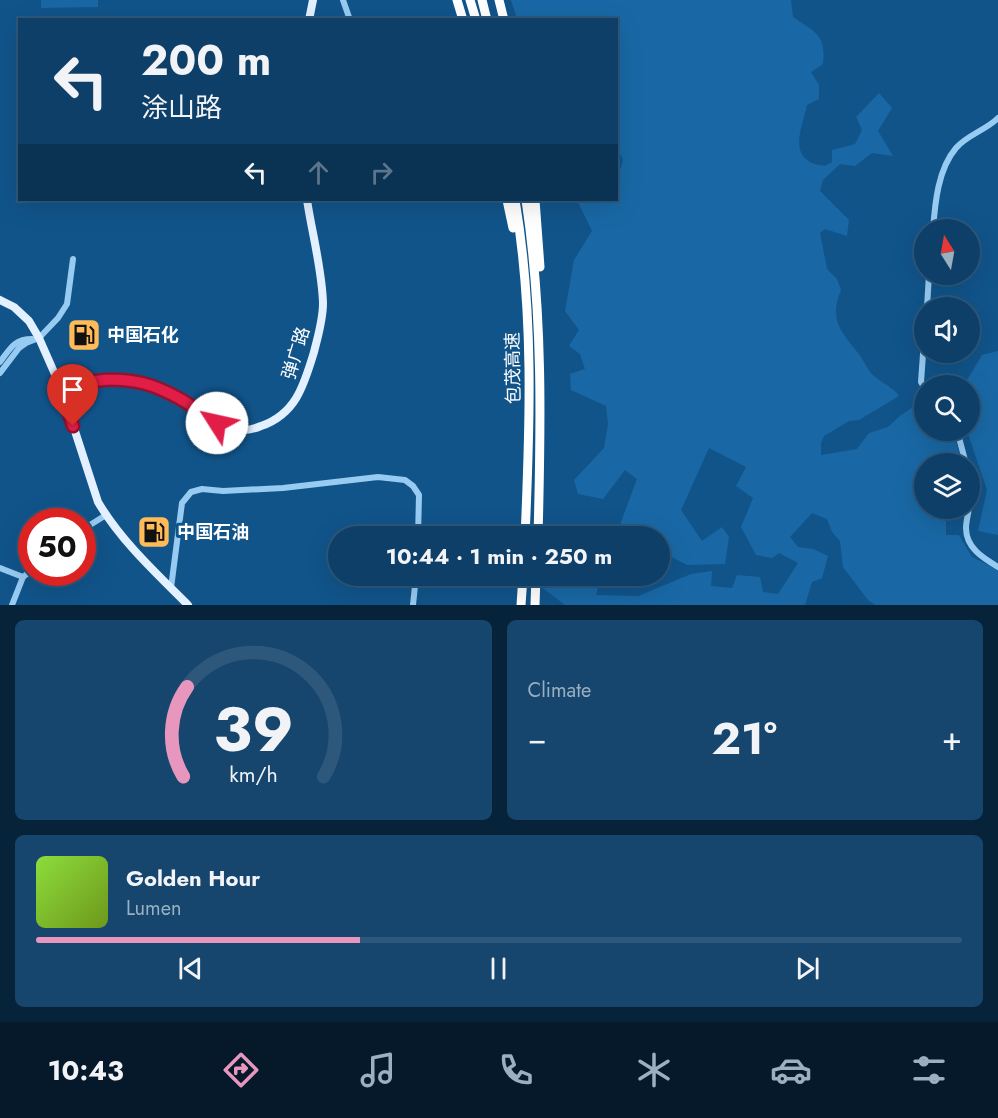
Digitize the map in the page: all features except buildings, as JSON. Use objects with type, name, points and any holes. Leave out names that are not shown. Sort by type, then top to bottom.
[{"type":"highway","points":[[457,0],[462,18]]},
{"type":"highway","points":[[470,0],[475,18]]},
{"type":"highway","points":[[482,0],[486,18]]},
{"type":"highway","points":[[499,0],[504,18]]},
{"type":"highway","points":[[507,201],[525,283]]},
{"type":"highway","name":"包茂高速","points":[[515,201],[525,283],[530,372],[530,443],[526,526]]},
{"type":"highway","name":"包茂高速","points":[[526,201],[539,320],[538,526]]},
{"type":"highway","points":[[536,201],[539,243],[539,320]]},
{"type":"highway","points":[[521,605],[522,586]]},
{"type":"highway","points":[[535,605],[536,586]]},
{"type":"main road","points":[[309,18],[313,0]]},
{"type":"main road","name":"弹广路","points":[[61,388],[84,381],[131,380],[159,387],[187,402],[217,423],[235,430],[255,429],[276,421],[292,406],[305,383],[320,329],[322,295],[307,201]]},
{"type":"main road","points":[[0,300],[14,307],[29,321],[39,339],[61,388],[98,502],[106,515],[152,570],[188,605]]},
{"type":"street","points":[[343,0],[349,18]]},
{"type":"street","points":[[935,219],[940,180],[948,160],[957,147],[991,125],[998,117]]},
{"type":"street","points":[[0,373],[20,348],[39,339],[67,304],[73,259]]},
{"type":"street","points":[[0,362],[14,344],[22,339],[39,339]]},
{"type":"street","points":[[171,588],[182,503],[187,495],[196,490],[223,492],[283,488],[378,477],[405,480],[419,495],[418,526]]},
{"type":"street","points":[[96,521],[106,515]]},
{"type":"street","points":[[967,519],[968,539],[976,553],[998,567]]},
{"type":"street","points":[[0,568],[18,575]]},
{"type":"street","points":[[12,605],[19,586]]},
{"type":"street","points":[[413,605],[415,586]]},
{"type":"shaded area","points":[[41,0],[98,0],[98,7],[41,8]]},
{"type":"shaded area","points":[[511,0],[791,0],[793,17],[818,35],[824,54],[823,64],[811,72],[819,85],[819,99],[807,105],[799,141],[802,155],[813,163],[825,166],[832,162],[832,150],[855,144],[862,130],[856,117],[879,93],[892,108],[878,131],[893,156],[872,153],[855,166],[840,164],[823,180],[820,191],[849,220],[847,236],[825,229],[820,233],[827,269],[837,279],[841,290],[836,309],[838,324],[872,374],[899,396],[859,420],[849,421],[824,436],[821,443],[821,455],[857,449],[869,433],[888,427],[914,407],[914,441],[956,441],[959,453],[914,453],[914,519],[946,519],[946,535],[959,535],[972,557],[998,570],[998,605],[875,605],[868,600],[843,567],[840,541],[832,532],[827,519],[812,513],[790,537],[798,547],[813,549],[828,556],[822,578],[812,582],[805,605],[565,605],[540,586],[598,586],[596,595],[638,596],[662,586],[670,586],[670,583],[691,574],[712,571],[711,586],[732,588],[737,575],[760,577],[763,592],[778,594],[798,563],[779,553],[772,558],[756,555],[741,527],[753,498],[736,486],[746,467],[709,448],[681,510],[702,541],[722,527],[729,537],[725,564],[687,565],[670,556],[670,526],[619,526],[637,479],[625,470],[603,499],[578,494],[574,480],[604,448],[608,424],[606,406],[571,390],[570,374],[585,369],[580,354],[569,346],[579,330],[565,311],[574,260],[592,231],[577,201],[618,201],[618,177],[623,160],[618,149],[618,18],[517,18]]},
{"type":"shaded area","points":[[998,351],[998,535],[978,531],[987,490],[980,469],[980,453],[974,453],[970,441],[980,441],[980,375],[970,375],[977,363],[980,363],[982,355]]},
{"type":"place","name":"中国石化","points":[[84,335]]},
{"type":"place","name":"中国石油","points":[[154,532]]},
{"type":"route","points":[[73,426],[61,388],[84,381],[106,380],[131,380],[159,387],[187,402],[217,423]]}]
